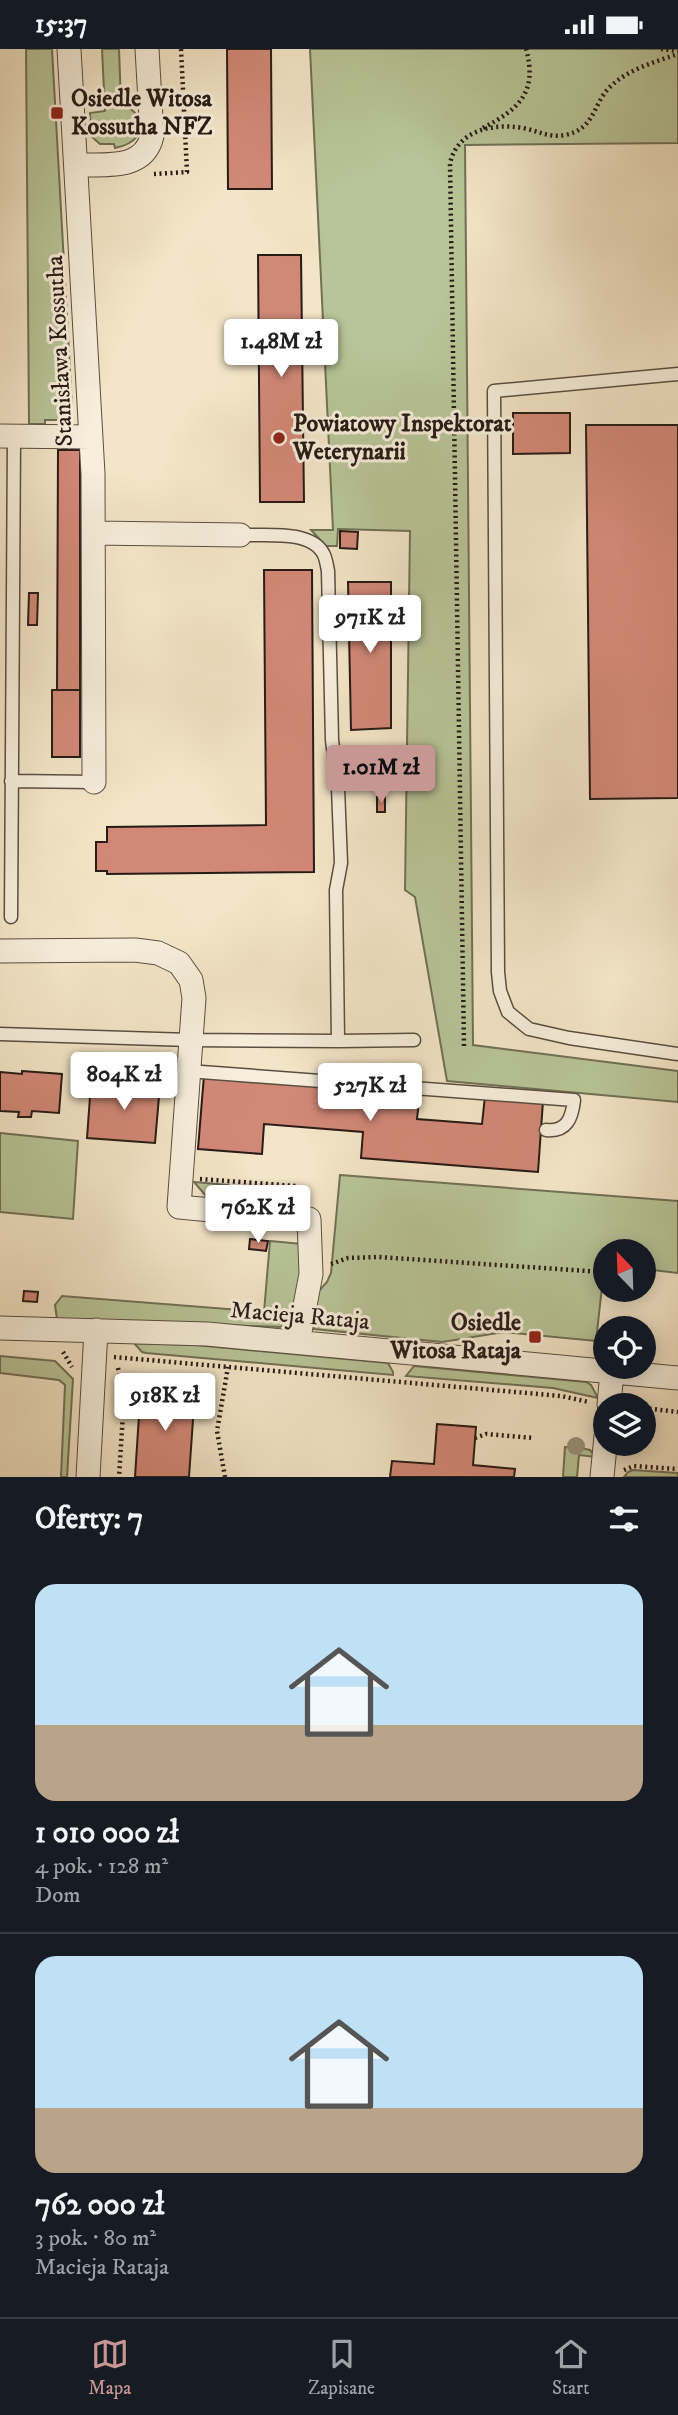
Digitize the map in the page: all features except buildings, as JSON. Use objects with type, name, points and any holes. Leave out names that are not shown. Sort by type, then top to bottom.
[{"type":"street","name":"Stanisława Kossutha","points":[[69,49],[95,533],[94,782]]},
{"type":"street","points":[[76,165],[129,162],[138,159],[149,148],[152,135],[147,49]]},
{"type":"street","points":[[7,436],[91,437]]},
{"type":"street","points":[[95,533],[240,535]]},
{"type":"street","points":[[0,951],[135,950],[158,953],[179,963],[191,981],[194,998],[179,1207],[309,1219],[311,1274],[298,1342]]},
{"type":"street","name":"Macieja Rataja","points":[[0,1328],[207,1334],[593,1369]]},
{"type":"street","points":[[88,1477],[104,1356],[96,1330]]},
{"type":"street","name":"Macieja Rataja","points":[[656,1376],[678,1378]]},
{"type":"street","points":[[602,1477],[604,1456]]},
{"type":"lane","points":[[678,374],[494,391],[500,991],[508,1012],[528,1029],[569,1038],[678,1054]]},
{"type":"lane","points":[[7,436],[11,917]]},
{"type":"lane","points":[[240,535],[303,537],[315,543],[324,554],[328,571],[332,740],[338,788],[341,863],[336,890],[338,1041]]},
{"type":"lane","points":[[11,781],[94,782]]},
{"type":"lane","points":[[0,1034],[190,1040],[414,1040]]},
{"type":"lane","points":[[187,1071],[574,1100],[568,1124],[561,1129],[546,1130]]},
{"type":"path","points":[[475,132],[499,120],[520,103],[526,92],[529,73],[526,49]]},
{"type":"path","points":[[661,49],[678,51]]},
{"type":"path","points":[[196,1178],[296,1186],[296,1190]]},
{"type":"path","points":[[311,1274],[338,1261],[362,1257],[593,1271]]},
{"type":"path","points":[[51,1351],[561,1396],[593,1402]]},
{"type":"path","points":[[104,1356],[124,1398],[119,1477]]},
{"type":"path","points":[[225,1477],[217,1431],[228,1367]]},
{"type":"path","points":[[656,1409],[678,1412]]},
{"type":"path","points":[[475,1438],[486,1434],[534,1438]]},
{"type":"path","points":[[619,1477],[626,1469],[634,1466],[678,1469]]},
{"type":"green space","points":[[26,49],[52,49],[72,406],[67,416],[57,420],[45,420],[45,424],[29,424]]},
{"type":"green space","points":[[102,49],[119,49],[121,103],[134,112],[141,125],[138,136],[128,144],[115,148],[114,144],[100,144],[91,136],[90,113],[105,111]]},
{"type":"green space","points":[[310,49],[678,49],[678,143],[465,145],[473,1045],[678,1071],[678,1102],[447,1081],[415,897],[405,890],[410,531],[338,529],[337,546],[326,546],[311,530],[333,530]]},
{"type":"green space","points":[[0,1133],[78,1141],[73,1219],[0,1212]]},
{"type":"green space","points":[[340,1175],[678,1201],[678,1273],[656,1270],[656,1239],[593,1239],[593,1302],[600,1302],[599,1316],[593,1316],[593,1341],[504,1332],[442,1342],[314,1329],[317,1293],[331,1273]]},
{"type":"green space","points":[[194,1182],[228,1185],[227,1202],[207,1197]]},
{"type":"green space","points":[[270,1241],[302,1244],[306,1261],[294,1315],[280,1327],[57,1319],[55,1305],[62,1296],[264,1312]]},
{"type":"green space","points":[[134,1343],[195,1345],[388,1363],[393,1375],[146,1353]]},
{"type":"green space","points":[[0,1356],[55,1361],[73,1379],[67,1477],[61,1477],[65,1385],[59,1380],[0,1373]]},
{"type":"green space","points":[[414,1366],[586,1382],[595,1393],[593,1397],[553,1388],[406,1376]]},
{"type":"green space","points":[[573,1443],[580,1444],[580,1448],[590,1450],[596,1457],[579,1455],[577,1477],[563,1477],[565,1447],[572,1448]]},
{"type":"green space","points":[[633,1470],[678,1473],[678,1477],[624,1477]]},
{"type":"place","name":"Osiedle Witosa Kossutha NFZ","points":[[57,113]]},
{"type":"place","name":"Powiatowy Inspektorat Weterynarii","points":[[279,438]]},
{"type":"place","name":"Osiedle Witosa Rataja","points":[[535,1337]]}]
